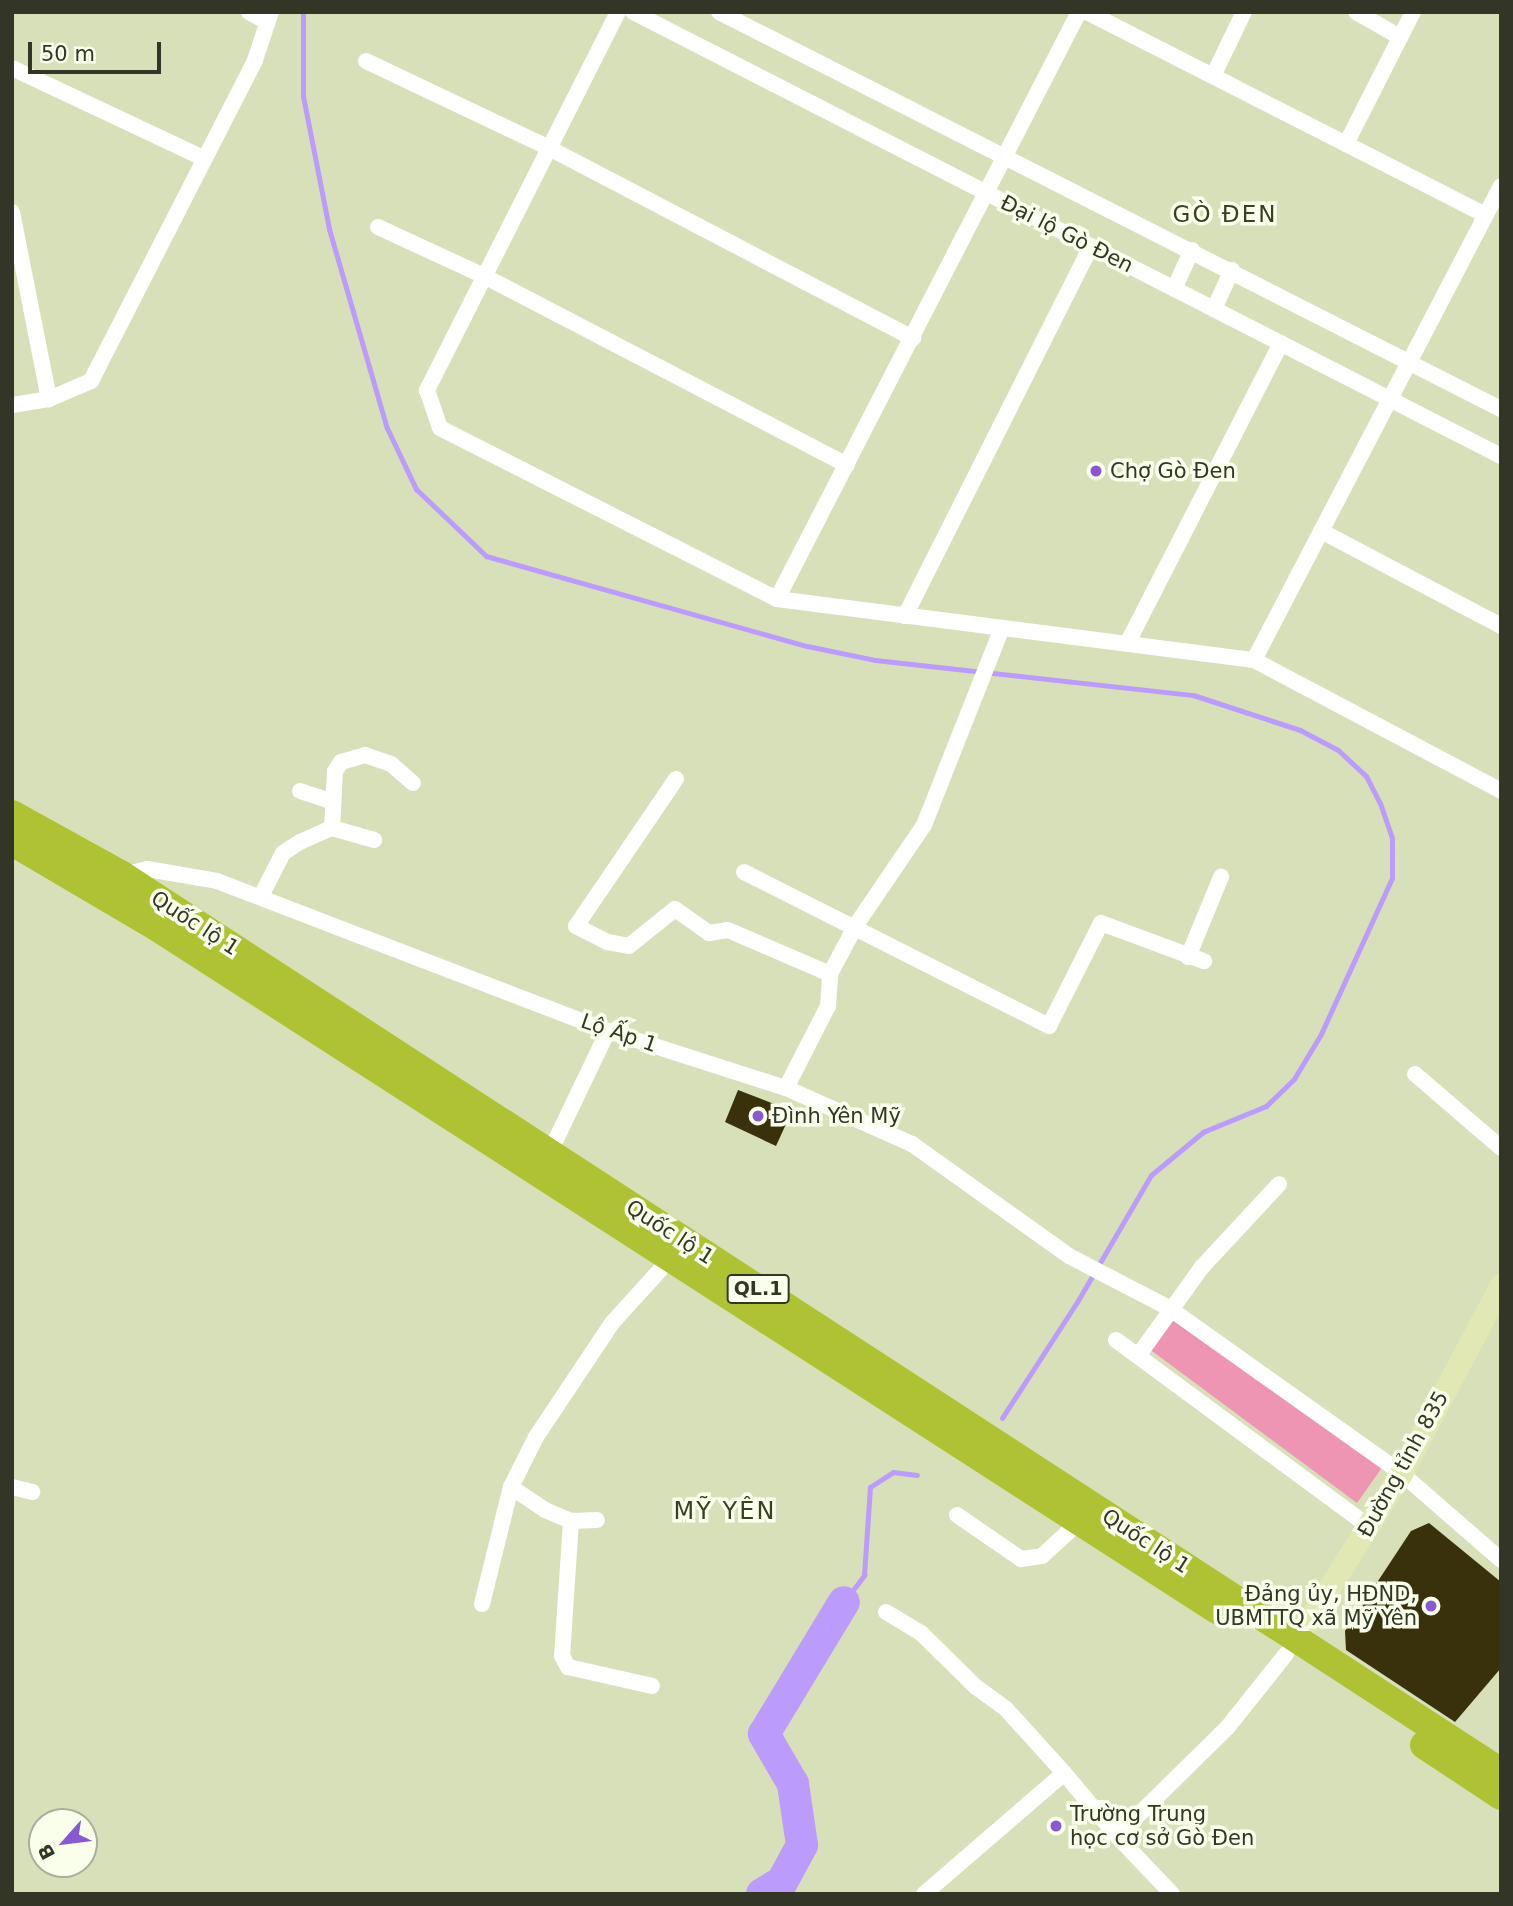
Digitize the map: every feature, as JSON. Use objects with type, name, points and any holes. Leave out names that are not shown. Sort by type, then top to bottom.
[{"type":"highway","name":"Quốc lộ 1","points":[[12,814],[122,875],[549,1154],[1292,1646],[1501,1796]]},
{"type":"highway","name":"Quốc lộ 1","points":[[12,842],[110,897],[1080,1521],[1501,1772]]},
{"type":"main road","name":"Đường tỉnh 835","points":[[1292,1646],[1370,1527],[1501,1285]]},
{"type":"street","points":[[12,405],[49,399],[91,382],[255,60],[269,17],[249,12]]},
{"type":"street","points":[[618,12],[427,390],[440,428],[777,599],[1254,660],[1501,791]]},
{"type":"street","name":"Đại lộ Gò Đen","points":[[633,12],[1501,456]]},
{"type":"street","name":"Đại lộ Gò Đen","points":[[719,12],[1232,270],[1501,409]]},
{"type":"street","points":[[777,599],[1079,12]]},
{"type":"street","points":[[1087,12],[1485,215]]},
{"type":"street","points":[[1213,76],[1244,12]]},
{"type":"street","points":[[1356,12],[1400,37]]},
{"type":"street","points":[[1346,144],[1413,12]]},
{"type":"street","points":[[366,61],[549,148],[913,338]]},
{"type":"street","points":[[12,68],[205,159]]},
{"type":"street","points":[[1254,660],[1387,397],[1501,186]]},
{"type":"street","points":[[12,212],[49,399]]},
{"type":"street","points":[[378,227],[484,276],[847,465]]},
{"type":"street","points":[[905,616],[1091,246]]},
{"type":"street","points":[[1174,289],[1192,250]]},
{"type":"street","points":[[1214,309],[1232,270]]},
{"type":"street","points":[[1127,644],[1281,343]]},
{"type":"street","points":[[1321,531],[1501,626]]},
{"type":"street","points":[[786,1088],[828,1006],[830,974],[856,925],[924,825],[1002,628]]},
{"type":"street","points":[[331,828],[335,771],[351,757],[365,755],[391,765],[413,783]]},
{"type":"street","points":[[676,779],[576,926],[607,942],[629,946],[676,909],[709,933],[728,930],[830,974]]},
{"type":"street","points":[[300,790],[333,802]]},
{"type":"street","points":[[261,896],[283,853],[331,828],[374,840]]},
{"type":"street","name":"Lộ Ấp 1","points":[[122,875],[147,869],[217,881],[608,1031],[786,1088],[912,1144],[1086,1265],[1169,1308],[1401,1473],[1501,1560]]},
{"type":"street","points":[[744,872],[856,925],[1049,1026],[1101,923],[1196,959],[1222,877]]},
{"type":"street","points":[[549,1154],[608,1031]]},
{"type":"street","points":[[1415,1074],[1501,1148]]},
{"type":"street","points":[[1138,1356],[1169,1308],[1279,1184]]},
{"type":"street","points":[[482,1604],[511,1487],[570,1382],[612,1323],[671,1258]]},
{"type":"street","points":[[1116,1340],[1370,1527]]},
{"type":"street","points":[[12,1487],[32,1492]]},
{"type":"street","points":[[511,1487],[545,1510],[571,1521],[597,1520]]},
{"type":"street","points":[[957,1515],[1021,1559],[1042,1556],[1080,1521]]},
{"type":"street","points":[[571,1521],[562,1656],[568,1667],[652,1686]]},
{"type":"street","points":[[886,1612],[921,1633],[976,1687],[1006,1709],[1117,1836],[1172,1894]]},
{"type":"street","points":[[1117,1836],[1227,1728],[1292,1646]]},
{"type":"street","points":[[924,1894],[1064,1773]]},
{"type":"shaded area","points":[[1167,1316],[1380,1463],[1381,1469],[1357,1503],[1148,1348]]},
{"type":"building","name":"Đình Yên Mỹ","points":[[738,1090],[792,1111],[776,1146],[725,1122]]},
{"type":"building","name":"Đảng ủy, HĐND, UBMTTQ xã Mỹ Yên","points":[[1429,1523],[1501,1582],[1501,1668],[1455,1722],[1346,1650],[1345,1631],[1411,1531]]},
{"type":"waterway","points":[[303,12],[303,96],[329,229],[387,428],[416,489],[486,556],[807,646],[875,660],[1193,695],[1300,730],[1338,750],[1366,776],[1380,803],[1392,838],[1392,878],[1321,1034],[1294,1079],[1266,1106],[1203,1132],[1151,1175],[1077,1302],[1002,1418]]},
{"type":"waterway","points":[[844,1602],[864,1575],[870,1487],[893,1472],[917,1475]]},
{"type":"waterway","points":[[762,1894],[782,1882],[802,1845],[793,1784],[764,1734],[844,1602]]},
{"type":"place","name":"Chợ Gò Đen","points":[[1096,471]]},
{"type":"place","name":"Đình Yên Mỹ","points":[[758,1116]]},
{"type":"place","name":"Đảng ủy, HĐND, UBMTTQ xã Mỹ Yên","points":[[1431,1606]]},
{"type":"place","name":"Trường Trung học cơ sở Gò Đen","points":[[1056,1826]]},
{"type":"district","name":"GÒ ĐEN","points":[[1225,214]]},
{"type":"district","name":"MỸ YÊN","points":[[725,1512]]}]
